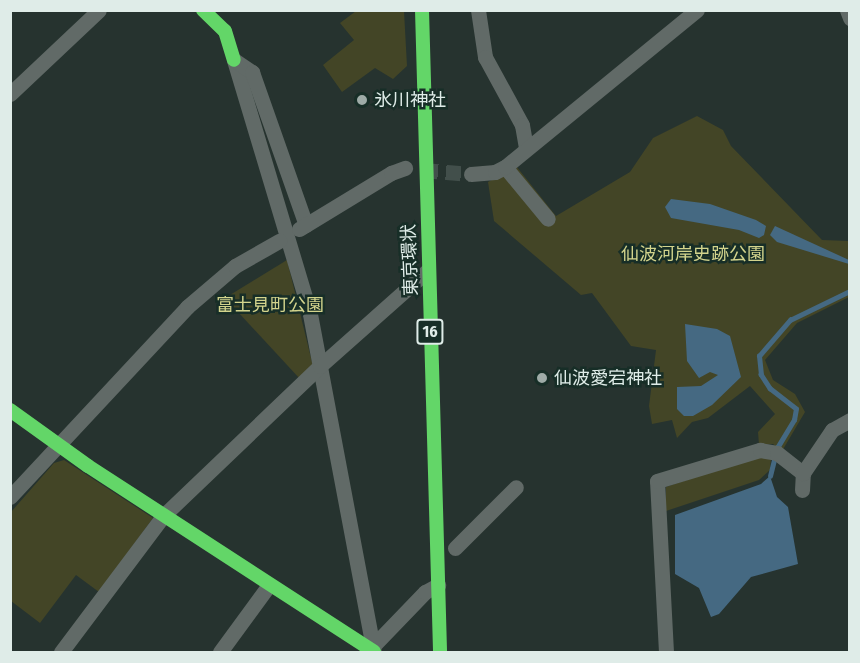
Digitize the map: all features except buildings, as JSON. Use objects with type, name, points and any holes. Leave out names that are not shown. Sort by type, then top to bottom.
[{"type":"main road","points":[[203,10],[225,31],[234,60]]},
{"type":"main road","name":"東京環状","points":[[422,10],[440,652]]},
{"type":"main road","points":[[10,410],[57,444],[269,585],[374,651]]},
{"type":"main road","points":[[454,526],[455,553]]},
{"type":"street","points":[[10,94],[99,10]]},
{"type":"street","points":[[478,10],[485,57],[522,125],[526,148]]},
{"type":"street","points":[[471,174],[495,172],[505,167],[697,10]]},
{"type":"street","points":[[847,10],[849,18]]},
{"type":"street","points":[[234,60],[252,72],[302,227],[391,172],[405,168]]},
{"type":"street","points":[[234,60],[300,277],[320,366],[374,651]]},
{"type":"street","points":[[505,167],[548,219]]},
{"type":"street","points":[[10,497],[57,444],[210,285],[279,241]]},
{"type":"street","points":[[60,652],[164,515],[320,366],[429,270]]},
{"type":"street","points":[[802,490],[803,473],[832,430],[849,420]]},
{"type":"street","points":[[666,652],[657,481],[760,450],[777,453],[803,473]]},
{"type":"street","points":[[455,553],[516,487]]},
{"type":"street","points":[[220,652],[269,585]]},
{"type":"street","points":[[374,651],[425,592],[438,585]]},
{"type":"green space","points":[[356,11],[404,11],[407,66],[393,79],[375,68],[342,92],[323,65],[354,40],[340,23]]},
{"type":"green space","name":"仙波河岸史跡公園","points":[[697,116],[723,130],[731,146],[822,240],[849,241],[849,297],[797,323],[765,360],[773,380],[795,394],[805,412],[782,451],[773,444],[759,445],[758,432],[775,414],[750,386],[708,418],[692,422],[677,438],[672,420],[652,424],[649,406],[656,350],[631,346],[592,293],[581,295],[494,221],[488,182],[516,166],[556,216],[630,172],[653,138]]},
{"type":"green space","name":"富士見町公園","points":[[287,260],[313,366],[300,379],[225,298]]},
{"type":"green space","points":[[756,456],[771,458],[770,470],[759,480],[666,511],[666,487]]},
{"type":"green space","points":[[64,460],[153,518],[99,592],[76,575],[40,623],[11,601],[11,512],[54,463]]},
{"type":"water","points":[[671,199],[710,204],[756,220],[766,226],[764,235],[759,238],[739,230],[671,218],[665,207]]},
{"type":"water","points":[[775,226],[849,260],[849,264],[777,242],[770,235]]},
{"type":"water","points":[[685,324],[717,329],[730,336],[741,377],[712,405],[693,416],[684,416],[677,409],[677,387],[701,386],[718,375],[710,372],[699,378],[687,361]]},
{"type":"water","points":[[770,476],[777,497],[788,507],[798,564],[751,577],[719,614],[711,617],[699,588],[675,574],[675,515],[761,484]]},
{"type":"waterway","points":[[770,476],[777,448],[794,420],[796,409],[770,389],[761,375],[759,356],[790,320],[850,291]]},
{"type":"tunnel","points":[[423,170],[471,174]]},
{"type":"traffic: fast","points":[[203,10],[225,31],[234,60]]},
{"type":"traffic: fast","points":[[422,10],[440,652]]},
{"type":"traffic: fast","points":[[10,410],[88,466],[374,652]]},
{"type":"place","name":"氷川神社","points":[[362,100]]},
{"type":"place","name":"仙波愛宕神社","points":[[542,378]]}]
